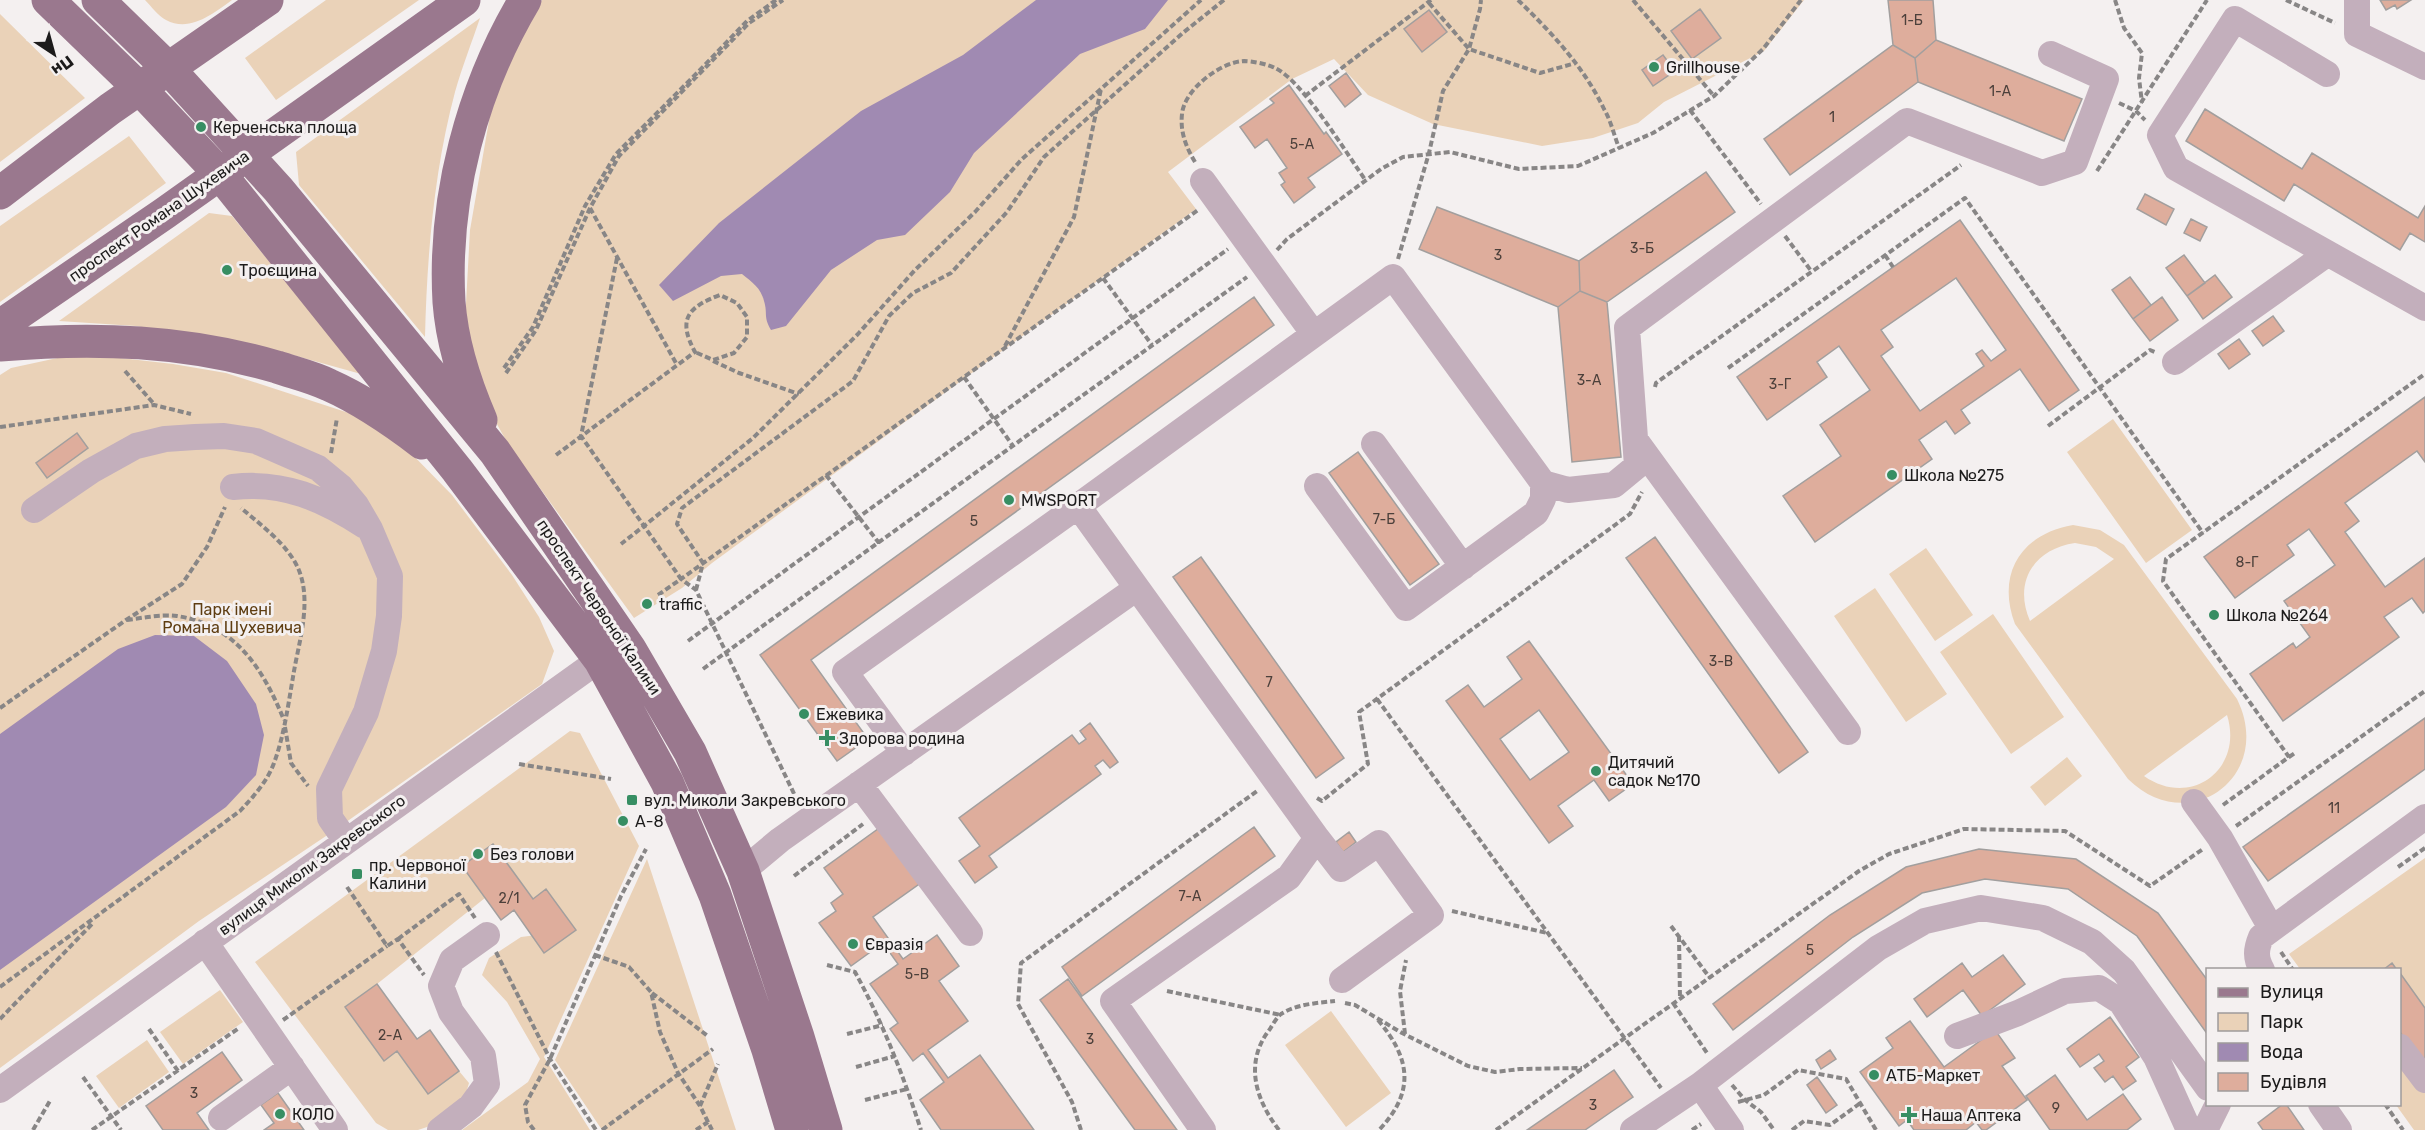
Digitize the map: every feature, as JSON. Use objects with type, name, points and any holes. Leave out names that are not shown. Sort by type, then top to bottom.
[{"type":"main road","points":[[48,0],[140,89],[220,174]]},
{"type":"main road","points":[[98,0],[168,68],[247,154]]},
{"type":"main road","points":[[0,193],[89,124],[267,0]]},
{"type":"main road","name":"проспект Романа Шухевича","points":[[0,326],[220,174],[464,0]]},
{"type":"main road","points":[[495,452],[468,389],[456,349],[449,303],[450,256],[459,164],[497,53],[525,0]]},
{"type":"main road","name":"проспект Червоної Калини","points":[[247,154],[495,452],[613,650],[715,895],[768,1050],[792,1130]]},
{"type":"main road","name":"проспект Червоної Калини","points":[[220,174],[457,470],[613,650],[690,752],[743,871],[826,1130]]},
{"type":"main road","points":[[0,345],[64,340],[125,341],[180,347],[249,359],[328,384],[362,402],[403,429],[457,470]]},
{"type":"street","points":[[2357,0],[2357,34],[2425,67]]},
{"type":"street","points":[[2327,74],[2235,19],[2160,135],[2176,168],[2425,308]]},
{"type":"street","points":[[1543,483],[1568,490],[1614,485],[1637,466],[1627,328],[1907,121],[2042,173],[2075,162],[2106,79],[2051,54]]},
{"type":"street","points":[[1209,189],[1313,333]]},
{"type":"street","points":[[2175,362],[2326,254]]},
{"type":"street","points":[[904,753],[845,672],[1393,277],[1543,483],[1544,499],[1536,513],[1406,608],[1317,486]]},
{"type":"street","points":[[33,510],[91,471],[136,446],[165,440],[224,436],[256,441],[318,468],[341,487],[356,505],[370,529],[390,576],[389,616],[384,651],[366,712],[329,789],[330,818],[346,841]]},
{"type":"street","points":[[1635,441],[1848,732]]},
{"type":"street","points":[[1374,444],[1463,567]]},
{"type":"street","points":[[233,487],[256,484],[284,488],[340,510],[370,529]]},
{"type":"street","points":[[1078,506],[1273,779],[1341,869],[1379,843],[1431,915],[1342,980]]},
{"type":"street","points":[[743,871],[807,821],[1137,588]]},
{"type":"street","name":"вулиця Миколи Закревського","points":[[0,1090],[613,650]]},
{"type":"street","points":[[859,784],[970,933]]},
{"type":"street","points":[[2262,968],[2256,957],[2261,936],[2425,817]]},
{"type":"street","points":[[2206,819],[2271,928]]},
{"type":"street","points":[[1203,1130],[1113,1001],[1289,877],[1317,838]]},
{"type":"street","points":[[1634,1130],[1709,1077],[1878,948],[1925,921],[1982,908],[2043,918],[2092,942],[2124,971],[2206,1085]]},
{"type":"street","points":[[440,1130],[471,1106],[487,1084],[483,1056],[451,1012],[441,986],[452,960],[487,935]]},
{"type":"street","points":[[205,942],[335,1130]]},
{"type":"street","points":[[1957,1036],[2018,1013],[2065,991],[2099,988],[2121,1002],[2156,1058],[2189,1130]]},
{"type":"street","points":[[2401,1048],[2425,1080]]},
{"type":"street","points":[[221,1118],[292,1066]]},
{"type":"street","points":[[1709,1077],[1731,1130]]},
{"type":"street","points":[[2205,1130],[2217,1106]]},
{"type":"street","points":[[2322,1106],[2339,1130]]},
{"type":"path","points":[[776,0],[747,21],[698,74],[616,154],[585,206],[533,327],[505,370],[536,330],[590,208],[619,156],[749,23],[783,0]]},
{"type":"path","points":[[621,544],[753,438],[800,394],[915,270],[975,212],[1022,159],[1201,0]]},
{"type":"path","points":[[696,590],[703,563],[677,524],[682,508],[853,381],[889,316],[913,293],[951,273],[1007,212],[1044,157],[1184,32],[1224,0]]},
{"type":"path","points":[[1393,277],[1429,153],[1443,91],[1469,49],[1481,0]]},
{"type":"path","points":[[1518,0],[1541,22],[1576,63],[1605,109],[1619,148]]},
{"type":"path","points":[[1634,0],[1714,96]]},
{"type":"path","points":[[703,669],[1264,265],[1287,239],[1381,169],[1403,157],[1449,152],[1519,169],[1578,166],[1653,133],[1714,96],[1763,49],[1801,0]]},
{"type":"path","points":[[2115,0],[2124,28],[2142,53],[2139,78],[2142,103]]},
{"type":"path","points":[[2092,177],[2207,0]]},
{"type":"path","points":[[2286,0],[2357,34]]},
{"type":"path","points":[[1305,96],[1430,1],[1469,49],[1540,73],[1576,63]]},
{"type":"path","points":[[658,595],[1103,278],[1209,189],[1206,178],[1191,156],[1182,135],[1182,112],[1193,88],[1218,69],[1243,61],[1274,67],[1292,79],[1366,181]]},
{"type":"path","points":[[1004,348],[1074,217],[1101,88]]},
{"type":"path","points":[[2100,94],[2136,111],[2160,135]]},
{"type":"path","points":[[1690,110],[1812,272]]},
{"type":"path","points":[[1655,394],[1656,383],[1967,162]]},
{"type":"path","points":[[1728,368],[1965,198],[2203,533]]},
{"type":"path","points":[[590,208],[677,365]]},
{"type":"path","points":[[687,641],[1244,237]]},
{"type":"path","points":[[1885,255],[1893,267]]},
{"type":"path","points":[[617,258],[581,436],[681,579],[696,590],[807,821]]},
{"type":"path","points":[[1103,278],[1152,345]]},
{"type":"path","points":[[713,360],[734,353],[747,337],[747,317],[737,303],[720,296],[699,303],[687,319],[686,336],[695,352],[739,373],[800,394]]},
{"type":"path","points":[[2048,426],[2150,350],[2175,362]]},
{"type":"path","points":[[556,455],[695,352]]},
{"type":"path","points":[[125,371],[154,405]]},
{"type":"path","points":[[2289,757],[2163,581],[2166,559],[2425,374]]},
{"type":"path","points":[[964,376],[1013,446]]},
{"type":"path","points":[[0,427],[154,405],[193,415]]},
{"type":"path","points":[[330,461],[337,418]]},
{"type":"path","points":[[1312,796],[1322,801],[1368,764],[1359,712],[1630,514],[1649,480],[1650,461]]},
{"type":"path","points":[[826,475],[879,543]]},
{"type":"path","points":[[0,708],[182,584],[207,547],[233,487]]},
{"type":"path","points":[[0,987],[240,812],[259,790],[274,765],[285,722],[301,630],[303,589],[298,568],[286,550],[236,504],[233,487]]},
{"type":"path","points":[[126,620],[175,616],[210,624],[245,650],[271,689],[285,722],[291,763],[309,787],[330,794]]},
{"type":"path","points":[[2206,819],[2425,691]]},
{"type":"path","points":[[1377,699],[1672,1103]]},
{"type":"path","points":[[1496,1130],[1859,871],[1889,854],[1964,829],[2065,831],[2150,886],[2206,819],[2295,753]]},
{"type":"path","points":[[519,764],[611,779]]},
{"type":"path","points":[[1080,1129],[1071,1102],[1018,1004],[1021,963],[1273,779]]},
{"type":"path","points":[[794,876],[880,812]]},
{"type":"path","points":[[534,1130],[528,1122],[525,1105],[550,1059],[621,896],[646,849]]},
{"type":"path","points":[[347,887],[387,946]]},
{"type":"path","points":[[1424,904],[1548,933]]},
{"type":"path","points":[[0,1019],[100,916]]},
{"type":"path","points":[[1671,926],[1710,978]]},
{"type":"path","points":[[1405,1034],[1400,992],[1411,930]]},
{"type":"path","points":[[1679,936],[1680,999]]},
{"type":"path","points":[[92,1130],[178,1071],[262,1024],[398,939],[451,1012]]},
{"type":"path","points":[[2281,952],[2292,968]]},
{"type":"path","points":[[595,955],[629,967],[651,992],[709,1037]]},
{"type":"path","points":[[827,965],[855,972],[883,1025],[896,1056],[921,1130]]},
{"type":"path","points":[[1136,984],[1281,1015]]},
{"type":"path","points":[[651,992],[660,1032],[678,1073],[700,1106],[712,1130]]},
{"type":"path","points":[[1279,1130],[1263,1106],[1257,1087],[1254,1062],[1265,1035],[1281,1015],[1307,1004],[1335,1001],[1354,1005],[1468,1066],[1495,1072],[1520,1069],[1583,1068]]},
{"type":"path","points":[[1674,1004],[1709,1077],[1761,1112],[1774,1130]]},
{"type":"path","points":[[1376,1017],[1394,1039],[1404,1063],[1404,1091],[1387,1122],[1379,1130]]},
{"type":"path","points":[[847,1034],[883,1025]]},
{"type":"path","points":[[148,1029],[178,1071]]},
{"type":"path","points":[[602,1130],[713,1049]]},
{"type":"path","points":[[856,1067],[896,1056]]},
{"type":"path","points":[[550,1059],[596,1130]]},
{"type":"path","points":[[700,1106],[718,1064]]},
{"type":"path","points":[[1745,1100],[1764,1095],[1798,1070],[1846,1079],[1876,1130]]},
{"type":"path","points":[[83,1077],[121,1130]]},
{"type":"path","points":[[865,1100],[907,1089]]},
{"type":"path","points":[[33,1130],[51,1099]]},
{"type":"path","points":[[1792,1130],[1804,1120],[1830,1125],[1859,1104]]},
{"type":"path","points":[[2386,1106],[2403,1130]]},
{"type":"path","points":[[696,1130],[708,1122]]},
{"type":"path","points":[[1820,1123],[1820,1130]]},
{"type":"green space","points":[[145,0],[232,0],[201,20],[184,24],[163,18]]},
{"type":"green space","points":[[326,0],[419,0],[276,100],[245,58]]},
{"type":"green space","points":[[542,0],[1804,0],[1764,51],[1664,102],[1638,123],[1593,138],[1542,146],[1433,124],[1368,95],[1334,59],[1292,79],[1168,172],[1196,209],[712,563],[682,588],[634,618],[508,444],[488,408],[465,322],[470,230],[490,115],[513,44]]},
{"type":"green space","points":[[0,14],[85,98],[0,162]]},
{"type":"green space","points":[[480,18],[455,92],[442,152],[430,244],[425,337],[299,185],[296,152]]},
{"type":"green space","points":[[129,136],[166,183],[0,302],[0,226]]},
{"type":"green space","points":[[209,213],[232,216],[361,374],[289,354],[136,326],[59,321]]},
{"type":"green space","name":"Парк імені Романа Шухевича","points":[[62,357],[112,357],[226,373],[352,414],[404,446],[452,495],[512,575],[539,617],[554,651],[542,684],[332,832],[199,921],[0,1068],[0,375],[11,368]]},
{"type":"green space","points":[[2113,419],[2192,530],[2146,563],[2067,452]]},
{"type":"green space","points":[[2073,525],[2100,530],[2124,545],[2237,699],[2246,727],[2245,752],[2235,774],[2220,790],[2199,800],[2176,803],[2152,796],[2128,779],[2015,624],[2010,606],[2011,573],[2017,559],[2027,547],[2039,537]],"holes":[[[2075,543],[2096,547],[2114,559],[2030,621],[2025,607],[2024,593],[2031,570],[2048,552]],[[2227,715],[2230,734],[2228,752],[2221,767],[2210,778],[2195,785],[2179,788],[2162,785],[2144,776]]]},
{"type":"green space","points":[[1926,548],[1973,615],[1935,641],[1889,574]]},
{"type":"green space","points":[[1875,588],[1947,694],[1906,722],[1834,616]]},
{"type":"green space","points":[[1993,614],[2064,717],[2011,754],[1940,652]]},
{"type":"green space","points":[[570,731],[580,733],[639,846],[544,1057],[590,1130],[462,1130],[528,1082],[540,1059],[507,1002],[482,975],[489,958],[521,937],[576,930],[546,889],[533,899],[493,844],[462,866],[485,898],[377,984],[385,1060],[397,1051],[428,1093],[459,1071],[469,1083],[464,1100],[427,1127],[418,1130],[388,1130],[376,1123],[255,962]]},
{"type":"green space","points":[[2067,757],[2082,776],[2045,806],[2030,787]]},
{"type":"green space","points":[[2425,858],[2425,1130],[2414,1130],[2397,1106],[2401,1106],[2401,968],[2299,968],[2289,954]]},
{"type":"green space","points":[[647,859],[736,1130],[602,1130],[555,1060]]},
{"type":"green space","points":[[220,990],[243,1022],[183,1064],[160,1032]]},
{"type":"green space","points":[[1331,1011],[1391,1093],[1346,1127],[1285,1045]]},
{"type":"green space","points":[[147,1040],[169,1072],[119,1108],[96,1076]]},
{"type":"water","points":[[1036,0],[1168,0],[1145,29],[1080,54],[974,153],[950,192],[905,235],[877,240],[831,270],[786,326],[771,330],[761,292],[742,274],[721,276],[673,301],[659,285],[719,223],[861,111],[963,55]]},
{"type":"water","points":[[155,635],[194,636],[227,661],[256,704],[264,735],[256,775],[226,807],[0,970],[0,734],[118,649]]},
{"type":"building","points":[[1888,0],[1933,0],[1936,40],[1915,58],[1893,45]]},
{"type":"building","points":[[2380,0],[2411,0],[2397,9],[2395,5],[2386,10]]},
{"type":"building","points":[[1700,9],[1721,38],[1692,59],[1671,31]]},
{"type":"building","points":[[1429,10],[1447,32],[1422,52],[1404,29]]},
{"type":"building","points":[[1936,40],[2082,99],[2064,141],[1918,82],[1915,58]]},
{"type":"building","points":[[1893,45],[1915,58],[1918,82],[1790,175],[1764,139]]},
{"type":"building","points":[[1663,55],[1675,71],[1653,86],[1642,70]]},
{"type":"building","points":[[1346,73],[1361,94],[1345,107],[1329,86]]},
{"type":"building","points":[[1289,85],[1324,134],[1326,132],[1342,154],[1308,178],[1315,187],[1294,203],[1281,185],[1285,182],[1279,173],[1287,168],[1267,139],[1255,148],[1240,127],[1274,103],[1270,99]]},
{"type":"building","points":[[2205,109],[2302,169],[2312,153],[2418,218],[2425,206],[2425,242],[2410,233],[2400,250],[2294,184],[2284,201],[2186,141]]},
{"type":"building","points":[[1706,172],[1735,212],[1607,302],[1580,291],[1579,261]]},
{"type":"building","points":[[2145,194],[2174,209],[2166,225],[2137,209]]},
{"type":"building","points":[[1437,207],[1579,261],[1580,291],[1558,307],[1419,249]]},
{"type":"building","points":[[2191,219],[2207,227],[2200,241],[2184,233]]},
{"type":"building","points":[[1960,220],[2079,390],[2049,411],[2020,369],[1961,410],[1970,423],[1955,434],[1946,421],[1919,440],[1932,459],[1815,542],[1783,496],[1841,456],[1820,425],[1870,390],[1839,346],[1817,362],[1827,377],[1767,420],[1737,377]],"holes":[[[1956,278],[2006,350],[1991,361],[1982,350],[1976,354],[1984,366],[1920,411],[1881,356],[1893,347],[1881,330]]]},
{"type":"building","points":[[2184,255],[2205,283],[2187,296],[2166,268]]},
{"type":"building","points":[[2215,275],[2232,297],[2203,319],[2187,296]]},
{"type":"building","points":[[2130,277],[2151,305],[2133,319],[2112,290]]},
{"type":"building","points":[[1580,291],[1607,302],[1621,457],[1572,462],[1558,307]]},
{"type":"building","points":[[1254,297],[1274,325],[811,660],[868,739],[837,761],[760,655]]},
{"type":"building","points":[[2162,297],[2178,320],[2150,341],[2133,319]]},
{"type":"building","points":[[2273,316],[2284,331],[2263,346],[2252,331]]},
{"type":"building","points":[[2239,339],[2250,354],[2229,369],[2218,354]]},
{"type":"building","points":[[2425,397],[2425,462],[2417,451],[2345,503],[2359,521],[2345,532],[2385,587],[2425,558],[2425,611],[2423,613],[2412,598],[2384,617],[2399,637],[2283,721],[2250,674],[2293,643],[2296,648],[2310,637],[2284,601],[2335,565],[2309,529],[2287,545],[2294,555],[2235,598],[2204,557]]},
{"type":"building","points":[[77,433],[88,448],[47,478],[36,463]]},
{"type":"building","points":[[1358,452],[1439,564],[1410,585],[1329,473]]},
{"type":"building","points":[[1655,537],[1808,752],[1779,773],[1626,558]]},
{"type":"building","points":[[1201,557],[1344,758],[1316,778],[1173,577]]},
{"type":"building","points":[[1529,641],[1633,784],[1609,801],[1594,780],[1558,806],[1573,826],[1549,843],[1446,701],[1468,685],[1484,707],[1522,679],[1507,657]],"holes":[[[1539,710],[1569,752],[1530,780],[1500,739]]]},
{"type":"building","points":[[2425,718],[2425,769],[2268,881],[2243,847]]},
{"type":"building","points":[[1090,723],[1118,762],[1110,768],[1103,760],[1095,766],[1101,774],[989,856],[997,867],[975,883],[959,861],[980,846],[959,818],[1072,735],[1079,744],[1086,739],[1080,731]]},
{"type":"building","points":[[882,826],[922,882],[873,917],[903,959],[937,935],[959,966],[939,981],[968,1021],[928,1050],[948,1078],[980,1055],[1034,1130],[941,1130],[920,1100],[944,1082],[923,1053],[913,1061],[890,1029],[898,1023],[870,984],[898,964],[883,943],[851,966],[819,923],[836,911],[831,903],[843,894],[824,868]]},
{"type":"building","points":[[1254,827],[1275,856],[1082,996],[1062,967]]},
{"type":"building","points":[[1349,832],[1356,842],[1343,852],[1336,842]]},
{"type":"building","points":[[493,844],[533,899],[546,889],[576,930],[544,953],[514,910],[501,920],[462,866]]},
{"type":"building","points":[[1979,849],[2076,859],[2158,913],[2206,978],[2206,1032],[2137,936],[2068,889],[1985,879],[1922,893],[1853,937],[1733,1030],[1713,1004],[1830,915],[1906,867]]},
{"type":"building","points":[[2003,955],[2025,984],[1982,1016],[1963,990],[1927,1017],[1914,999],[1962,963],[1972,977]]},
{"type":"building","points":[[2392,963],[2396,968],[2386,968]]},
{"type":"building","points":[[2401,974],[2425,1008],[2425,1066],[2401,1033]]},
{"type":"building","points":[[1068,979],[1177,1130],[1135,1130],[1040,1000]]},
{"type":"building","points":[[377,984],[417,1039],[430,1030],[459,1071],[428,1094],[397,1051],[384,1061],[345,1007]]},
{"type":"building","points":[[2110,1017],[2139,1057],[2126,1067],[2136,1081],[2123,1090],[2113,1076],[2105,1082],[2094,1068],[2104,1061],[2099,1054],[2080,1067],[2067,1049]]},
{"type":"building","points":[[1910,1021],[1944,1067],[1995,1030],[2015,1058],[2002,1066],[2027,1100],[1986,1130],[1982,1130],[1976,1122],[1966,1130],[1914,1130],[1907,1120],[1899,1126],[1860,1072],[1893,1048],[1886,1038]]},
{"type":"building","points":[[1830,1050],[1836,1059],[1821,1069],[1816,1060]]},
{"type":"building","points":[[222,1052],[242,1080],[197,1113],[209,1130],[163,1130],[146,1106]]},
{"type":"building","points":[[1614,1070],[1633,1097],[1585,1130],[1527,1130]]},
{"type":"building","points":[[2055,1075],[2087,1120],[2123,1094],[2141,1119],[2127,1130],[2050,1130],[2026,1096]]},
{"type":"building","points":[[1817,1077],[1837,1105],[1826,1113],[1807,1085]]},
{"type":"building","name":"КОЛО","points":[[278,1093],[304,1130],[264,1130],[274,1123],[261,1105]]},
{"type":"building","points":[[2280,1106],[2287,1106],[2304,1130],[2263,1130],[2258,1123]]},
{"type":"place","name":"Grillhouse","points":[[1654,67]]},
{"type":"place","name":"Керченська площа","points":[[201,127]]},
{"type":"place","name":"Троєщина","points":[[227,270]]},
{"type":"place","name":"Школа №275","points":[[1892,475]]},
{"type":"place","name":"MWSPORT","points":[[1009,500]]},
{"type":"place","name":"traffic","points":[[647,604]]},
{"type":"place","name":"Школа №264","points":[[2214,615]]},
{"type":"place","name":"Ежевика","points":[[804,714]]},
{"type":"place","name":"Здорова родина","points":[[827,738]]},
{"type":"place","name":"Дитячий садок №170","points":[[1596,771]]},
{"type":"place","name":"вул. Миколи Закревського","points":[[632,800]]},
{"type":"place","name":"А-8","points":[[623,821]]},
{"type":"place","name":"Без голови","points":[[478,854]]},
{"type":"place","name":"пр. Червоної Калини","points":[[357,874]]},
{"type":"place","name":"Євразія","points":[[853,944]]},
{"type":"place","name":"АТБ-Маркет","points":[[1874,1075]]},
{"type":"place","name":"КОЛО","points":[[280,1114]]},
{"type":"place","name":"Наша Аптека","points":[[1909,1115]]}]
